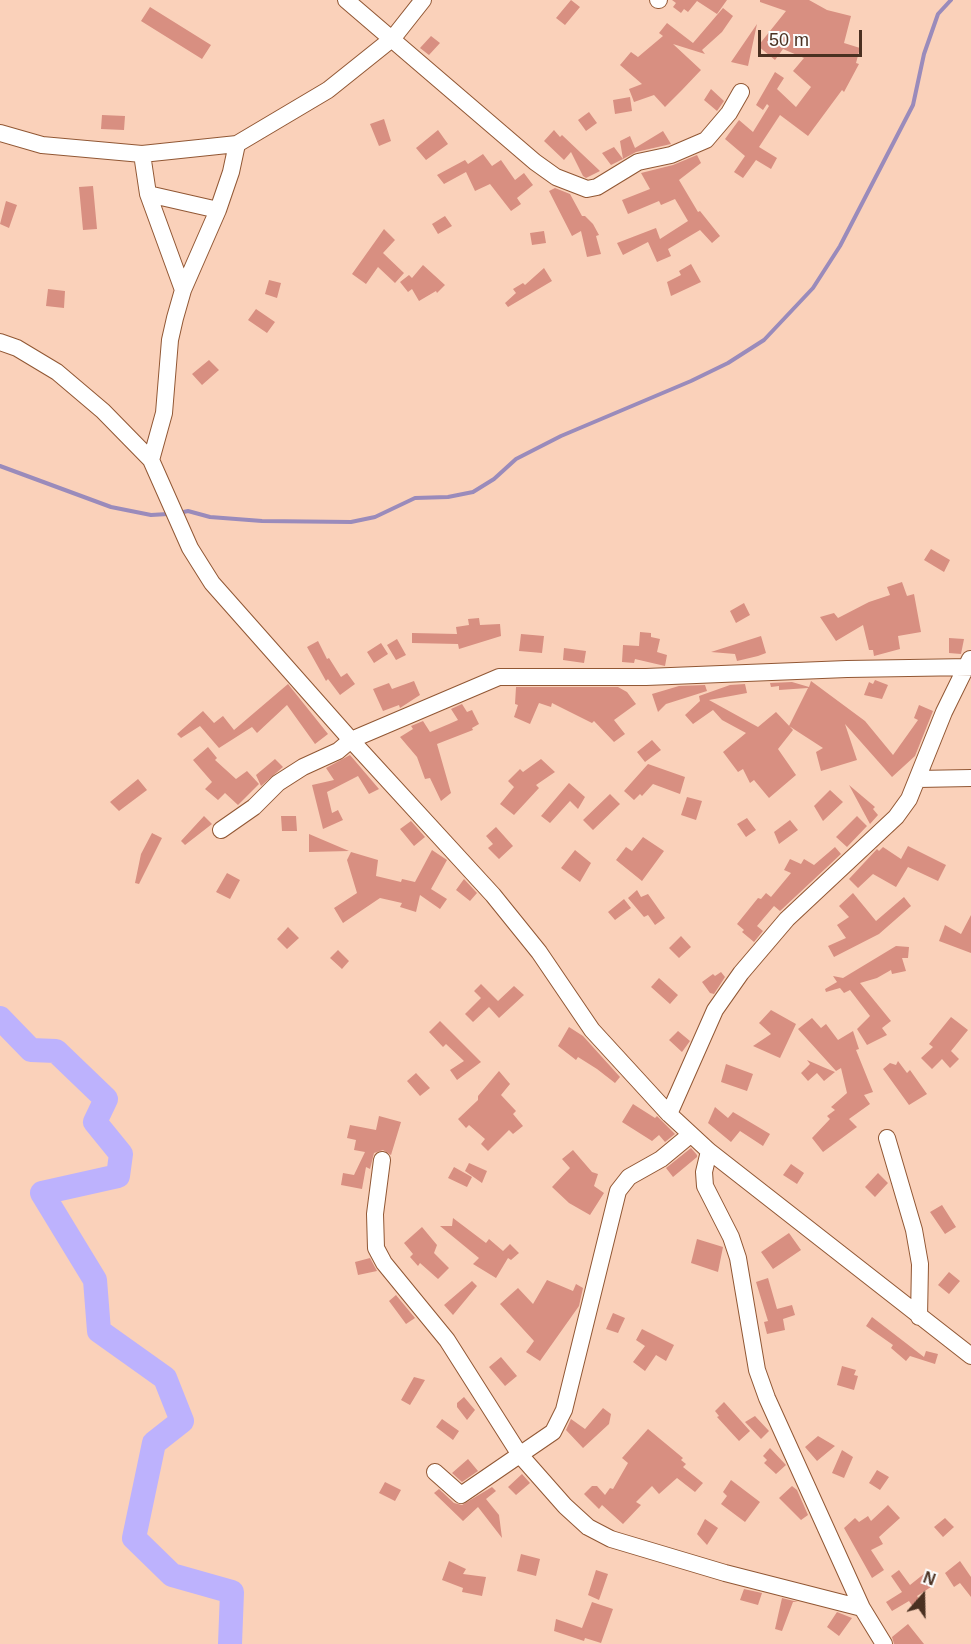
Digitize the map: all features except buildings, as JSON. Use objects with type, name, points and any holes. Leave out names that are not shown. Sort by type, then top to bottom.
[{"type":"street","points":[[346,0],[535,162],[556,177],[587,189],[597,186],[638,162],[671,155],[706,140],[729,113],[741,92]]},
{"type":"street","points":[[0,133],[42,145],[142,154],[237,144],[328,90],[393,38],[423,0]]},
{"type":"street","points":[[151,460],[164,413],[170,340],[183,290],[218,210],[231,172],[237,144]]},
{"type":"street","points":[[142,154],[148,194],[183,290]]},
{"type":"street","points":[[148,194],[218,210]]},
{"type":"street","points":[[0,342],[17,348],[57,372],[103,411],[151,460],[190,548],[212,584],[493,895],[539,952],[592,1030],[669,1114],[709,1151],[971,1356]]},
{"type":"street","points":[[221,830],[254,807],[278,783],[303,767],[338,751],[351,740],[499,677],[646,677],[969,664],[945,712],[909,799],[896,817],[787,919],[741,973],[715,1010],[669,1114]]},
{"type":"street","points":[[918,779],[971,778]]},
{"type":"street","points":[[435,1472],[461,1495],[553,1432],[561,1421],[590,1311],[610,1213],[618,1191],[629,1177],[661,1159],[690,1135]]},
{"type":"street","points":[[887,1138],[914,1230],[920,1264],[919,1317]]},
{"type":"street","points":[[709,1151],[704,1172],[705,1186],[731,1237],[738,1258],[753,1349],[763,1389],[862,1608],[884,1644]]},
{"type":"street","points":[[382,1160],[375,1214],[376,1248],[384,1263],[447,1340],[520,1455],[588,1527],[611,1539],[714,1570],[862,1608]]},
{"type":"waterway","points":[[179,513],[188,511],[210,517],[262,521],[351,522],[375,517],[415,498],[448,497],[473,492],[494,479],[516,459],[561,436],[691,381],[728,363],[764,340],[813,288],[840,246],[913,105],[924,54],[938,14],[951,0]]},
{"type":"waterway","points":[[0,466],[111,507],[151,515],[168,514]]},
{"type":"waterway","points":[[0,1018],[31,1050],[56,1051],[106,1099],[95,1122],[121,1154],[118,1176],[42,1193],[95,1280],[99,1331],[165,1378],[182,1421],[154,1443],[134,1538],[172,1575],[232,1592],[230,1644]]}]
